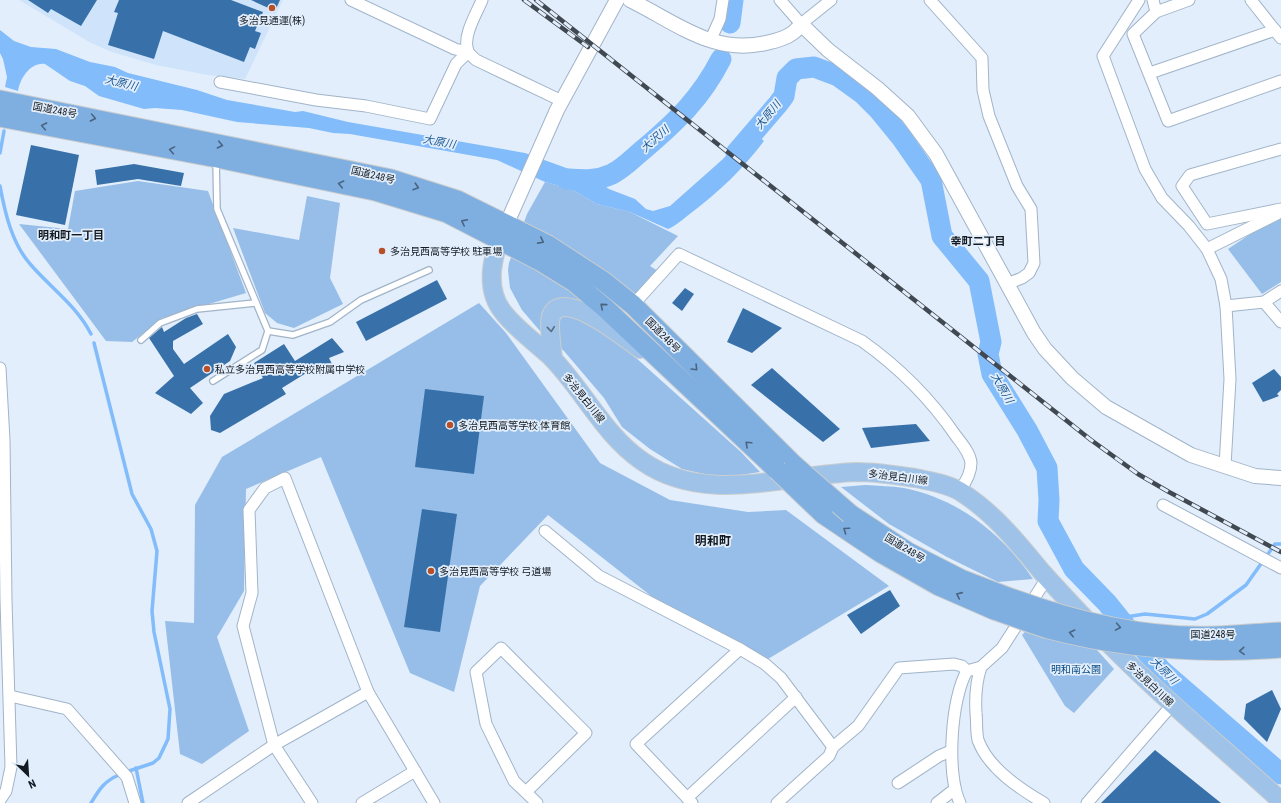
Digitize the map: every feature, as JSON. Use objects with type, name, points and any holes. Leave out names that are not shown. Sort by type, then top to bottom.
[{"type":"highway","name":"国道248号","points":[[0,100],[391,179],[457,200],[503,232],[540,261],[574,282],[605,308],[667,367],[785,468],[850,514],[908,552],[961,579],[997,602],[1049,628],[1116,642],[1179,650],[1233,652],[1281,648]]},
{"type":"highway","name":"国道248号","points":[[0,117],[217,158],[374,191],[548,245],[603,281],[633,305],[785,468],[823,514],[881,553],[939,586],[997,602],[1050,612],[1088,622],[1148,632],[1216,636],[1281,632]]},
{"type":"main road","name":"多治見白川線","points":[[503,232],[491,274],[492,287],[496,301],[503,312],[553,359],[618,440],[642,461],[667,475],[694,482],[720,485],[748,484],[856,472],[894,474],[927,480],[960,491],[997,520],[1011,534],[1093,628],[1172,705],[1281,801]]},
{"type":"main road","points":[[553,359],[550,318],[556,309],[573,307],[590,315],[667,367]]},
{"type":"street","points":[[351,0],[455,49],[468,52],[476,60],[560,105]]},
{"type":"street","points":[[468,52],[467,41],[469,32],[482,0]]},
{"type":"street","points":[[503,232],[560,105],[617,0]]},
{"type":"street","points":[[630,0],[692,35],[710,41],[738,46],[758,46],[796,33],[802,24],[831,0]]},
{"type":"street","points":[[710,41],[720,20],[723,0]]},
{"type":"street","points":[[780,0],[828,50],[878,88],[908,116],[936,154],[1034,333],[1045,349],[1072,378],[1106,407],[1191,455],[1255,476],[1281,478]]},
{"type":"street","points":[[930,0],[982,58],[983,90],[989,116],[1017,186],[1031,209],[1034,263],[1029,273],[1022,278],[1007,284]]},
{"type":"street","points":[[1139,0],[1103,56],[1145,170],[1162,198],[1189,226],[1207,249],[1221,279],[1226,306],[1230,379],[1225,466]]},
{"type":"street","points":[[1153,0],[1156,12]]},
{"type":"street","points":[[1189,0],[1156,12],[1133,34],[1150,73],[1168,121],[1281,81]]},
{"type":"street","points":[[1150,73],[1278,34],[1251,0]]},
{"type":"street","points":[[220,82],[316,100],[373,107],[430,119],[456,64],[468,52]]},
{"type":"street","points":[[1281,148],[1190,175],[1182,186],[1207,224],[1281,211]]},
{"type":"street","points":[[1207,249],[1281,211]]},
{"type":"street","points":[[633,305],[679,254],[862,341],[885,357],[923,393],[939,411],[967,452],[971,462],[970,470],[968,478],[960,491]]},
{"type":"street","points":[[1226,306],[1264,302],[1281,291]]},
{"type":"street","points":[[1264,302],[1281,322]]},
{"type":"street","points":[[0,368],[4,440],[6,600],[11,768],[6,791],[0,800]]},
{"type":"street","points":[[312,803],[274,745],[243,626],[252,593],[249,510],[265,488],[285,478],[368,692],[434,803]]},
{"type":"street","points":[[1163,505],[1281,568]]},
{"type":"street","points":[[545,531],[599,576],[740,649],[765,664],[781,678],[833,747]]},
{"type":"street","points":[[960,803],[955,789],[951,751],[961,682],[968,671],[981,667],[1002,648],[1048,578]]},
{"type":"street","points":[[526,792],[586,733],[501,648],[476,672],[486,724],[514,782],[537,803]]},
{"type":"street","points":[[740,649],[636,744],[689,800],[796,697]]},
{"type":"street","points":[[777,803],[829,756],[833,747],[858,726],[899,668],[954,664],[962,666],[968,671]]},
{"type":"street","points":[[981,667],[976,682],[976,707],[978,739],[983,751],[1006,777],[1044,803]]},
{"type":"street","points":[[188,803],[274,745],[368,692]]},
{"type":"street","points":[[10,696],[68,709],[127,777],[134,803]]},
{"type":"street","points":[[1087,803],[1172,705]]},
{"type":"street","points":[[898,783],[939,756],[951,751]]},
{"type":"street","points":[[362,803],[415,770]]},
{"type":"street","points":[[937,803],[955,789]]},
{"type":"lane","points":[[212,381],[262,350],[268,331],[217,210],[217,158]]},
{"type":"lane","points":[[268,331],[293,335],[330,322],[361,300],[429,270]]},
{"type":"lane","points":[[141,340],[160,323],[197,309],[255,303]]},
{"type":"shaded area","points":[[19,0],[283,0],[245,79],[208,75],[156,65],[112,52],[91,43]]},
{"type":"green space","points":[[138,181],[208,191],[246,293],[162,318],[132,342],[106,341],[19,224],[68,229],[75,191]]},
{"type":"green space","points":[[545,182],[571,189],[597,204],[630,212],[678,236],[650,266],[658,271],[606,331],[741,452],[760,472],[734,476],[708,475],[682,469],[650,449],[622,427],[604,398],[564,351],[540,331],[522,310],[510,288],[508,270],[509,263],[527,214]]},
{"type":"green space","points":[[307,196],[340,203],[330,278],[343,304],[294,328],[277,323],[265,313],[233,228],[299,240]]},
{"type":"green space","points":[[1281,217],[1281,282],[1262,294],[1228,249],[1261,227]]},
{"type":"green space","points":[[479,303],[506,333],[600,463],[670,500],[748,512],[786,510],[889,586],[768,659],[655,599],[548,515],[480,586],[454,692],[410,673],[321,457],[246,489],[244,591],[217,637],[249,731],[202,764],[180,754],[165,621],[194,623],[195,505],[222,457]]},
{"type":"green space","points":[[865,485],[904,488],[924,493],[961,510],[978,521],[1008,547],[1033,579],[998,582],[947,557],[889,524],[841,487]]},
{"type":"green space","name":"明和南公園","points":[[1053,601],[1114,669],[1074,713],[1065,706],[1022,635]]},
{"type":"water","points":[[0,30],[14,41],[31,47],[56,49],[90,62],[115,67],[128,73],[197,90],[227,100],[295,112],[303,111],[348,122],[525,153],[591,177],[609,189],[635,199],[646,209],[653,211],[670,206],[723,159],[750,129],[764,141],[739,171],[721,188],[680,222],[668,229],[630,212],[597,204],[571,189],[545,182],[497,160],[309,128],[237,122],[182,110],[155,108],[144,109],[99,96],[85,86],[70,81],[45,64],[40,64],[30,68],[23,77],[18,91],[5,87],[7,77],[0,53]]},
{"type":"building","points":[[28,0],[97,0],[81,26],[51,9],[48,13]]},
{"type":"building","points":[[119,0],[231,0],[263,12],[255,31],[261,33],[255,49],[250,47],[244,62],[163,31],[154,59],[108,45],[118,13],[114,12]]},
{"type":"building","name":"多治見通運(株)","points":[[251,0],[280,0],[275,11]]},
{"type":"building","points":[[31,145],[79,155],[65,225],[16,215]]},
{"type":"building","points":[[134,164],[184,173],[181,186],[138,179],[97,185],[95,170]]},
{"type":"building","points":[[437,280],[447,299],[366,341],[356,322]]},
{"type":"building","points":[[685,288],[694,294],[682,311],[672,303]]},
{"type":"building","points":[[743,308],[782,328],[752,353],[727,342]]},
{"type":"building","points":[[197,314],[203,324],[173,341],[173,349],[184,364],[228,334],[236,347],[230,361],[190,388],[203,403],[191,414],[155,393],[174,376],[149,338],[162,327],[164,332],[186,318]]},
{"type":"building","points":[[332,338],[344,352],[329,358],[332,364],[324,368],[321,376],[316,367],[282,388],[286,394],[220,433],[211,430],[210,416],[224,394],[263,378],[254,363],[284,344],[295,361]]},
{"type":"building","points":[[772,368],[840,429],[823,442],[751,385]]},
{"type":"building","points":[[1274,369],[1281,377],[1281,390],[1277,394],[1279,396],[1263,402],[1252,383]]},
{"type":"building","name":"多治見西高等学校 体育館","points":[[425,389],[484,396],[474,474],[415,467]]},
{"type":"building","points":[[916,424],[930,441],[871,448],[862,428]]},
{"type":"building","name":"多治見西高等学校 弓道場","points":[[422,509],[457,514],[440,632],[404,627]]},
{"type":"building","points":[[890,590],[900,606],[861,634],[847,615]]},
{"type":"building","points":[[1272,690],[1281,709],[1267,742],[1244,719],[1246,704]]},
{"type":"building","points":[[1155,750],[1221,803],[1101,803]]},
{"type":"waterway","name":"大沢川","points":[[730,23],[733,0]]},
{"type":"waterway","name":"大沢川","points":[[567,179],[585,180],[601,178],[612,174],[625,166],[678,119],[705,86],[721,59]]},
{"type":"waterway","name":"大原川","points":[[736,153],[784,96],[787,78],[796,69],[814,67],[838,76],[863,94],[879,110],[901,137],[931,180],[942,236],[979,281],[991,342],[988,354],[992,374],[1027,430],[1047,468],[1049,500],[1048,521],[1074,569],[1107,603],[1161,670],[1281,774]]},
{"type":"waterway","points":[[0,153],[4,131]]},
{"type":"waterway","points":[[0,186],[10,228],[24,257],[79,315],[91,334]]},
{"type":"waterway","points":[[94,343],[132,494],[151,529],[157,551],[152,611],[154,632],[170,709],[168,739],[159,758],[153,763],[129,771]]},
{"type":"waterway","points":[[1119,618],[1145,614],[1195,619],[1207,614],[1246,585],[1275,544],[1281,544]]},
{"type":"waterway","points":[[136,768],[143,803]]},
{"type":"waterway","points":[[91,803],[99,790],[109,780],[119,775]]},
{"type":"railway","points":[[524,0],[588,47]]},
{"type":"railway","points":[[536,0],[1091,440],[1138,474],[1281,552]]},
{"type":"place","name":"多治見通運(株)","points":[[272,8]]},
{"type":"place","name":"多治見西高等学校 駐車場","points":[[382,251]]},
{"type":"place","name":"私立多治見西高等学校附属中学校","points":[[207,369]]},
{"type":"place","name":"多治見西高等学校 体育館","points":[[450,425]]},
{"type":"place","name":"多治見西高等学校 弓道場","points":[[431,571]]},
{"type":"district","name":"明和町一丁目","points":[[71,235]]},
{"type":"district","name":"幸町二丁目","points":[[978,241]]},
{"type":"district","name":"明和町","points":[[713,541]]}]
